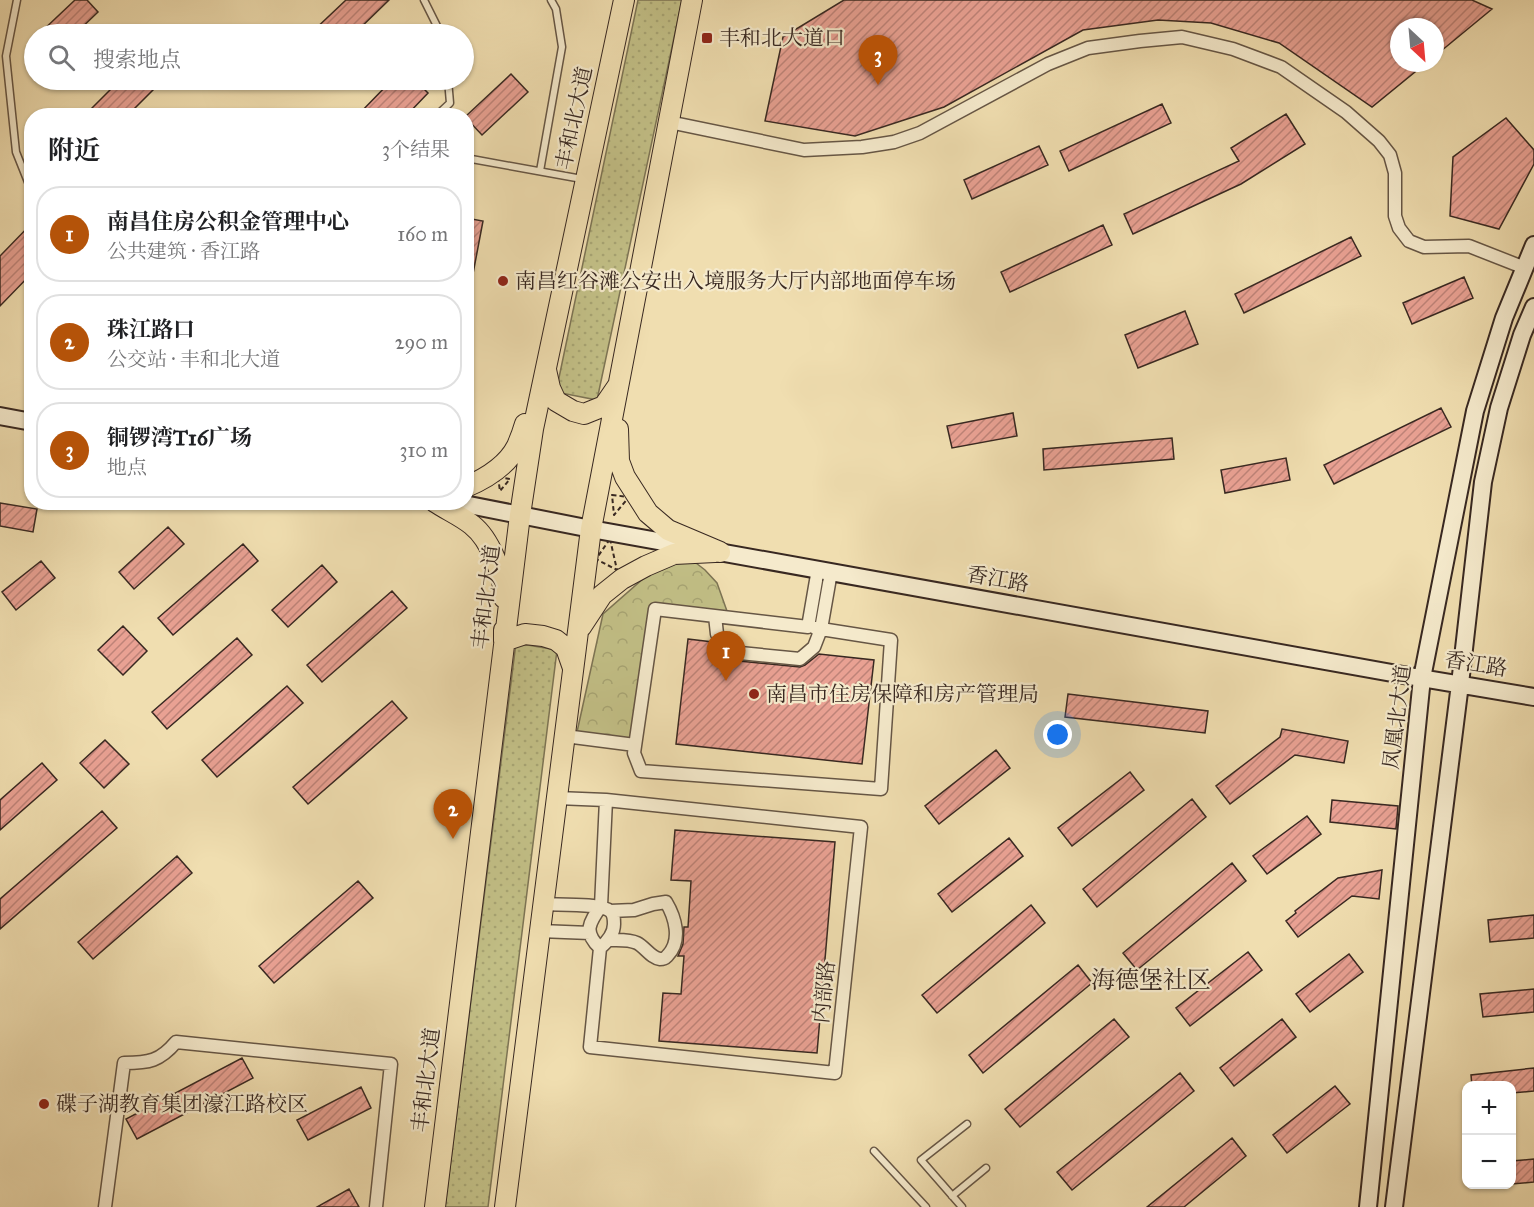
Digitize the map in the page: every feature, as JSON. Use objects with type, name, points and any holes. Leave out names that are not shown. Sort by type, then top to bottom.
[{"type":"highway","name":"丰和北大道","points":[[435,1207],[504,641],[533,429],[624,0]]},
{"type":"highway","points":[[505,1207],[591,528],[692,0]]},
{"type":"highway","points":[[546,368],[550,388],[556,401],[573,411],[584,414],[604,406],[618,384]]},
{"type":"highway","points":[[474,483],[489,476],[508,461],[517,446],[546,368]]},
{"type":"highway","points":[[618,384],[619,461],[625,477],[648,513],[668,530],[720,552]]},
{"type":"highway","points":[[448,510],[473,525],[487,542],[495,558],[504,589],[504,641],[525,634],[556,640],[566,648],[573,668]]},
{"type":"highway","points":[[578,632],[602,595],[621,579],[674,554],[720,552]]},
{"type":"main road","name":"凤凰北大道","points":[[1368,1207],[1422,678],[1475,411],[1504,318],[1534,245]]},
{"type":"main road","points":[[1394,1207],[1483,482],[1499,408],[1522,335],[1534,307]]},
{"type":"main road","points":[[0,416],[24,420]]},
{"type":"main road","name":"香江路","points":[[474,506],[824,571],[1534,697]]},
{"type":"street","points":[[669,122],[804,150],[862,147],[894,142],[920,134],[1048,64],[1089,48],[1182,38],[1233,50],[1281,67],[1346,112],[1379,141],[1390,155],[1396,179],[1395,216],[1399,228],[1409,241],[1424,247],[1469,246],[1525,268]]},
{"type":"street","points":[[808,627],[824,571]]},
{"type":"street","points":[[715,616],[717,634],[730,652],[800,659],[814,647],[821,629],[824,571]]},
{"type":"street","points":[[655,609],[808,627],[891,640],[881,789],[642,771],[635,749],[655,609]]},
{"type":"street","points":[[564,740],[635,749]]},
{"type":"street","name":"内部路","points":[[557,798],[606,800],[861,827],[835,1073],[590,1047],[605,944]]},
{"type":"street","points":[[605,944],[614,929],[614,917],[605,908],[606,800]]},
{"type":"street","points":[[543,904],[605,908],[634,910],[666,902],[674,917],[676,939],[672,951],[661,959],[654,957],[636,943],[622,940],[605,944],[594,942],[590,933],[591,920],[605,908]]},
{"type":"street","points":[[540,931],[590,933]]},
{"type":"street","points":[[105,1207],[124,1063],[150,1062],[168,1052],[176,1042],[392,1064],[376,1207]]},
{"type":"lane","points":[[17,0],[6,57],[16,153],[24,172]]},
{"type":"lane","points":[[424,0],[436,24]]},
{"type":"lane","points":[[540,171],[562,47],[556,9],[551,0]]},
{"type":"lane","points":[[445,108],[450,103],[449,90]]},
{"type":"lane","points":[[474,159],[585,180]]},
{"type":"lane","points":[[962,1207],[921,1160],[967,1124]]},
{"type":"lane","points":[[874,1151],[926,1207]]},
{"type":"lane","points":[[952,1196],[986,1168]]},
{"type":"path","points":[[612,495],[629,497],[621,506],[614,515],[612,495]]},
{"type":"path","points":[[610,539],[615,560],[617,570],[596,559],[610,539]]},
{"type":"green space","points":[[638,0],[682,0],[597,400],[556,392]]},
{"type":"green space","points":[[687,556],[717,583],[728,614],[652,606],[636,741],[577,732],[603,614],[660,564]]},
{"type":"green space","points":[[516,643],[557,650],[488,1207],[445,1207]]},
{"type":"building","points":[[75,0],[87,0],[98,12],[85,24],[50,24]]},
{"type":"building","points":[[346,0],[389,0],[364,24],[321,24]]},
{"type":"building","points":[[844,0],[1472,0],[1492,9],[1444,49],[1444,18],[1390,18],[1390,72],[1415,72],[1372,107],[1279,43],[1211,23],[1158,20],[1083,30],[944,107],[855,136],[765,121],[783,37]]},
{"type":"building","points":[[511,74],[528,92],[482,135],[474,126],[474,109]]},
{"type":"building","points":[[110,90],[153,90],[135,108],[92,108]]},
{"type":"building","points":[[382,90],[425,90],[428,93],[414,108],[365,108]]},
{"type":"building","points":[[1162,104],[1171,123],[1069,171],[1060,151]]},
{"type":"building","points":[[1286,114],[1305,144],[1241,184],[1133,234],[1124,214],[1239,161],[1231,148]]},
{"type":"building","points":[[1506,118],[1534,150],[1534,164],[1499,229],[1450,216],[1453,157]]},
{"type":"building","points":[[1039,146],[1048,165],[972,199],[964,180]]},
{"type":"building","points":[[474,219],[483,221],[474,268]]},
{"type":"building","points":[[1103,225],[1112,245],[1010,292],[1001,272]]},
{"type":"building","points":[[24,231],[24,281],[0,306],[0,256]]},
{"type":"building","points":[[1351,237],[1361,256],[1244,313],[1235,294]]},
{"type":"building","points":[[1464,277],[1473,298],[1412,324],[1403,303]]},
{"type":"building","points":[[1185,311],[1198,344],[1138,368],[1125,335]]},
{"type":"building","points":[[1441,408],[1451,427],[1334,484],[1324,465]]},
{"type":"building","points":[[1013,413],[1017,436],[952,448],[947,426]]},
{"type":"building","points":[[1172,438],[1174,459],[1044,470],[1043,449]]},
{"type":"building","points":[[1286,458],[1290,480],[1225,493],[1221,470]]},
{"type":"building","points":[[0,503],[24,507],[24,510],[37,510],[33,532],[0,526]]},
{"type":"building","points":[[168,527],[184,544],[134,589],[119,572]]},
{"type":"building","points":[[243,544],[258,561],[173,635],[158,618]]},
{"type":"building","points":[[41,561],[55,578],[16,610],[2,592]]},
{"type":"building","points":[[322,565],[337,582],[288,627],[272,610]]},
{"type":"building","points":[[392,591],[407,608],[322,682],[307,665]]},
{"type":"building","points":[[123,626],[147,651],[123,675],[98,650]]},
{"type":"building","points":[[237,638],[252,655],[167,729],[152,712]]},
{"type":"building","points":[[688,639],[713,642],[723,657],[729,660],[800,667],[819,654],[874,660],[862,764],[676,744]]},
{"type":"building","points":[[287,686],[303,703],[217,777],[202,760]]},
{"type":"building","points":[[1068,694],[1208,711],[1205,733],[1065,717]]},
{"type":"building","points":[[392,701],[407,718],[308,804],[293,787]]},
{"type":"building","points":[[1282,729],[1348,741],[1344,763],[1295,755],[1230,804],[1216,786],[1280,737]]},
{"type":"building","points":[[105,740],[129,764],[104,788],[80,763]]},
{"type":"building","points":[[996,750],[1010,768],[939,824],[925,806]]},
{"type":"building","points":[[42,763],[57,780],[0,830],[0,800]]},
{"type":"building","points":[[1130,772],[1144,790],[1072,846],[1058,828]]},
{"type":"building","points":[[1192,799],[1206,817],[1097,907],[1083,889]]},
{"type":"building","points":[[1332,800],[1398,806],[1396,829],[1330,822]]},
{"type":"building","points":[[102,811],[117,828],[0,929],[0,899]]},
{"type":"building","points":[[1307,816],[1321,834],[1267,874],[1253,856]]},
{"type":"building","points":[[675,830],[835,842],[817,1053],[659,1041],[663,993],[681,994],[684,956],[678,956],[683,944],[684,927],[688,927],[691,881],[671,880]]},
{"type":"building","points":[[1009,838],[1023,856],[952,912],[938,894]]},
{"type":"building","points":[[177,856],[192,873],[93,959],[78,942]]},
{"type":"building","points":[[1232,863],[1246,881],[1137,970],[1123,953]]},
{"type":"building","points":[[1382,870],[1379,899],[1352,896],[1298,937],[1286,921],[1296,913],[1295,911],[1338,878]]},
{"type":"building","points":[[358,881],[373,898],[274,983],[259,966]]},
{"type":"building","points":[[1031,905],[1045,923],[937,1013],[922,995]]},
{"type":"building","points":[[1534,915],[1534,938],[1490,942],[1488,920]]},
{"type":"building","points":[[1248,952],[1262,970],[1190,1026],[1176,1008]]},
{"type":"building","points":[[1349,954],[1363,972],[1310,1012],[1296,994]]},
{"type":"building","points":[[1078,965],[1092,983],[983,1073],[969,1055]]},
{"type":"building","points":[[1534,989],[1534,1012],[1483,1017],[1480,994]]},
{"type":"building","points":[[1114,1019],[1129,1037],[1020,1127],[1005,1109]]},
{"type":"building","points":[[1282,1019],[1296,1037],[1234,1086],[1220,1068]]},
{"type":"building","points":[[242,1058],[253,1078],[137,1139],[126,1119]]},
{"type":"building","points":[[1534,1068],[1534,1091],[1516,1093],[1516,1081],[1472,1081],[1471,1075]]},
{"type":"building","points":[[1180,1073],[1194,1091],[1072,1190],[1057,1172]]},
{"type":"building","points":[[1335,1086],[1350,1104],[1287,1153],[1273,1135]]},
{"type":"building","points":[[361,1087],[371,1108],[308,1140],[297,1120]]},
{"type":"building","points":[[1232,1138],[1246,1156],[1184,1207],[1147,1207]]},
{"type":"building","points":[[1534,1159],[1534,1182],[1516,1184],[1516,1161]]},
{"type":"building","points":[[349,1189],[359,1207],[317,1207]]},
{"type":"place","name":"丰和北大道口","points":[[707,38]]},
{"type":"place","name":"铜锣湾T16广场","points":[[878,85]]},
{"type":"place","name":"南昌红谷滩公安出入境服务大厅内部地面停车场","points":[[503,281]]},
{"type":"place","name":"南昌住房公积金管理中心","points":[[726,681]]},
{"type":"place","name":"南昌市住房保障和房产管理局","points":[[754,694]]},
{"type":"place","name":"珠江路口","points":[[453,839]]},
{"type":"place","name":"碟子湖教育集团濠江路校区","points":[[44,1104]]},
{"type":"district","name":"海德堡社区","points":[[1151,980]]}]
